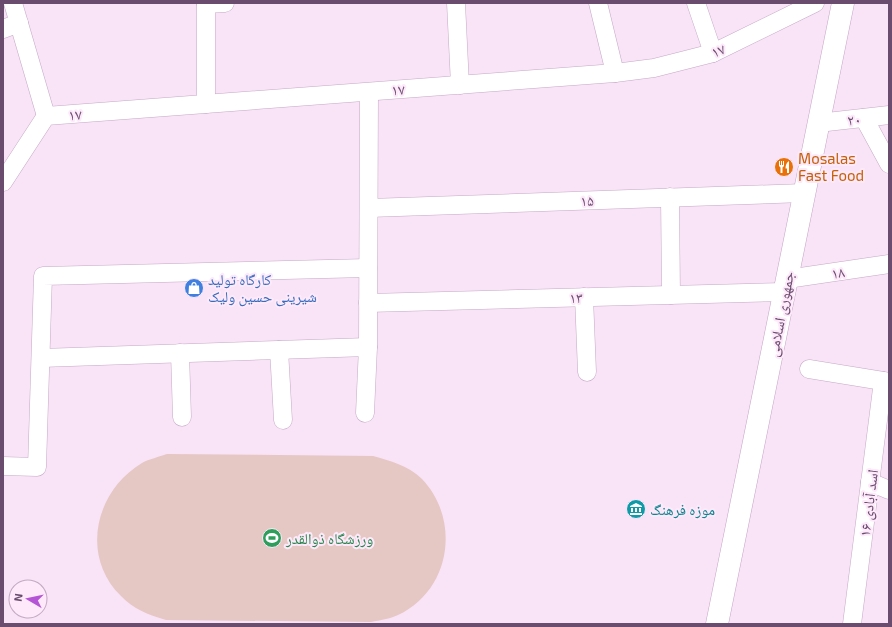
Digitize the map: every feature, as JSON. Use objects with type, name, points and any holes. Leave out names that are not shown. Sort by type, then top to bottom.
[{"type":"street","points":[[3,182],[46,116],[11,26],[12,3]]},
{"type":"street","points":[[206,104],[206,4],[225,3]]},
{"type":"street","points":[[456,3],[460,85]]},
{"type":"street","points":[[598,3],[615,73]]},
{"type":"street","points":[[696,3],[714,53]]},
{"type":"street","name":"۱۷","points":[[46,116],[615,73],[654,68],[714,53],[815,3]]},
{"type":"street","name":"جمهوری اسلامی","points":[[717,624],[843,3]]},
{"type":"street","points":[[365,413],[368,346],[369,92]]},
{"type":"street","name":"۲۰","points":[[818,123],[889,115]]},
{"type":"street","points":[[864,118],[889,164]]},
{"type":"street","name":"۱۵","points":[[369,208],[804,193]]},
{"type":"street","points":[[670,197],[671,295]]},
{"type":"street","name":"۱۸","points":[[786,285],[889,264]]},
{"type":"street","points":[[3,466],[37,467],[43,276],[368,268]]},
{"type":"street","name":"۱۳","points":[[368,303],[671,295],[786,285]]},
{"type":"street","points":[[584,297],[587,372]]},
{"type":"street","points":[[41,358],[368,346]]},
{"type":"street","points":[[279,350],[283,420]]},
{"type":"street","points":[[180,353],[182,417]]},
{"type":"street","points":[[809,369],[886,382]]},
{"type":"street","name":"اسد آبادی ۱۶","points":[[852,624],[870,482],[886,382]]},
{"type":"street","points":[[870,482],[889,490]]},
{"type":"shaded area","name":"ورزشگاه ذوالقدر","points":[[167,454],[373,456],[399,464],[411,470],[422,479],[434,496],[442,514],[446,533],[444,553],[439,572],[430,589],[416,604],[398,615],[371,622],[166,620],[147,614],[126,601],[108,580],[100,562],[97,544],[98,525],[104,507],[113,490],[126,475],[142,463]]},
{"type":"place","name":"Mosalas Fast Food","points":[[784,167]]},
{"type":"place","name":"کارگاه تولید شیرینی حسین ولیک","points":[[194,288]]},
{"type":"place","name":"موزه فرهنگ","points":[[636,509]]},
{"type":"place","name":"ورزشگاه ذوالقدر","points":[[272,538]]}]
